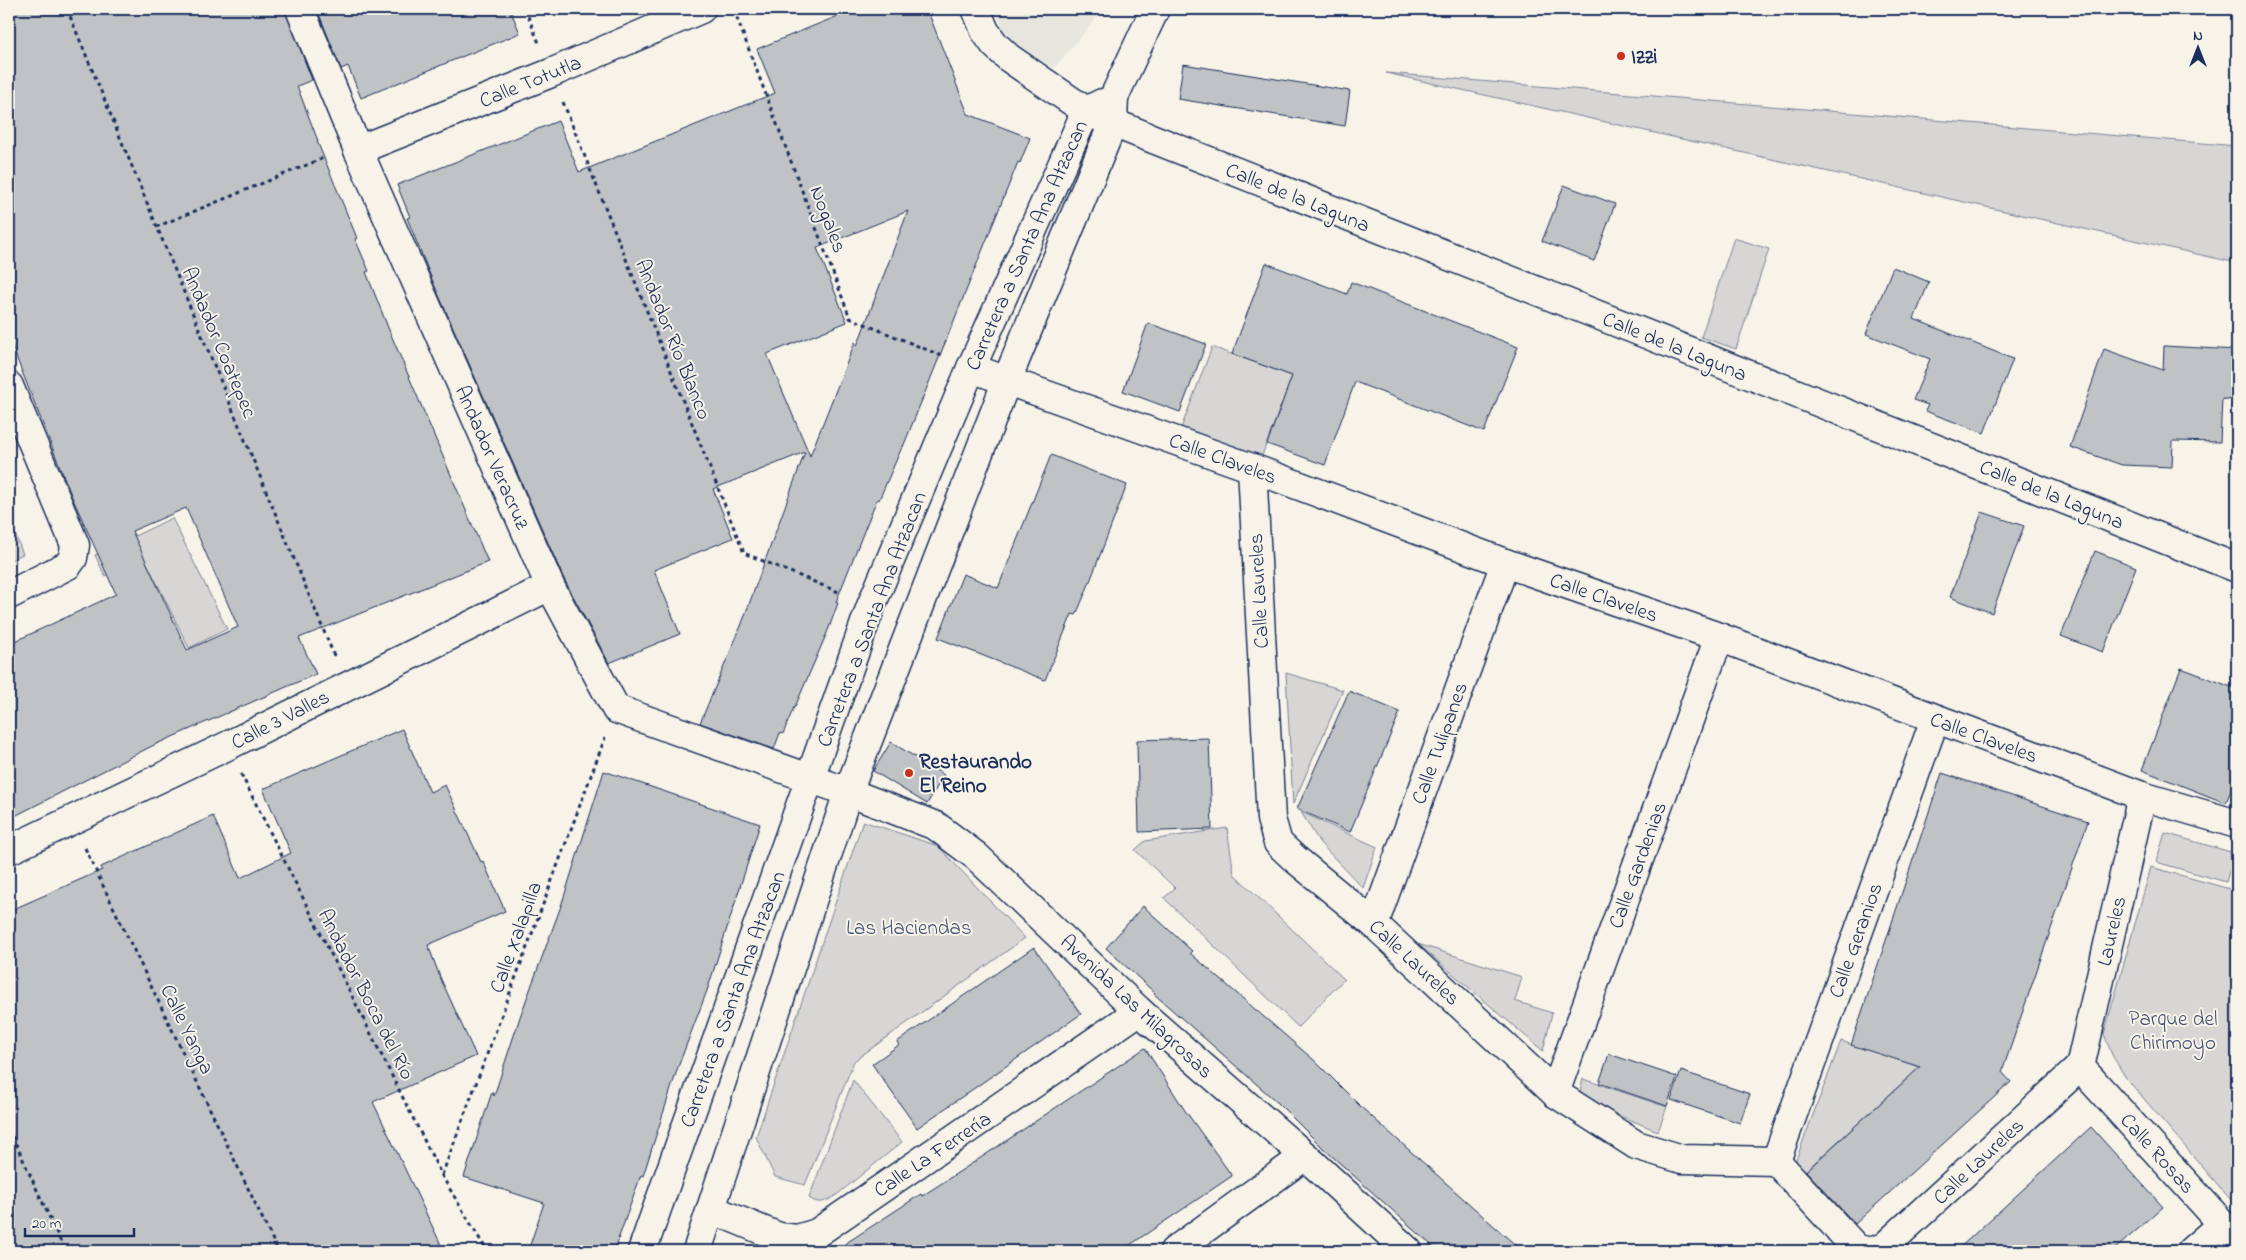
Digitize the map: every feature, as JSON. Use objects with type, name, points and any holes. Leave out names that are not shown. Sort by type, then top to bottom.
[{"type":"street","name":"Andador Veracruz","points":[[300,9],[357,147],[550,586],[616,709]]},
{"type":"street","name":"Calle Totutla","points":[[357,147],[551,73],[701,9]]},
{"type":"street","name":"Calle de la Laguna","points":[[976,9],[995,45],[1009,58],[1086,111],[1113,110],[2237,568]]},
{"type":"street","name":"Carretera a Santa Ana Atzacan","points":[[697,1251],[848,792],[1113,110],[1156,9]]},
{"type":"street","name":"Carretera a Santa Ana Atzacan","points":[[642,1251],[872,606],[971,368],[1086,111]]},
{"type":"street","name":"Calle Claveles","points":[[971,368],[1252,468],[1505,563],[1718,637],[2142,796],[2237,824]]},
{"type":"street","points":[[9,386],[75,545],[73,558],[68,565],[9,595]]},
{"type":"street","name":"Calle Laureles","points":[[1252,468],[1271,819],[1278,843],[1374,924],[1555,1093],[1636,1145],[1682,1160],[1776,1161]]},
{"type":"street","name":"Calle Tulipanes","points":[[1374,924],[1505,563]]},
{"type":"street","name":"Calle 3 Valles","points":[[9,850],[227,746],[550,586]]},
{"type":"street","name":"Calle Gardenias","points":[[1555,1093],[1718,637]]},
{"type":"street","points":[[616,709],[810,780]]},
{"type":"street","name":"Calle Geranios","points":[[1776,1161],[1935,719]]},
{"type":"street","name":"Avenida Las Milagrosas","points":[[810,780],[848,792],[936,826],[956,840],[976,856],[1139,1011],[1305,1156],[1408,1251]]},
{"type":"street","name":"Laureles","points":[[2080,1067],[2142,796]]},
{"type":"street","name":"Calle La Ferrería","points":[[711,1208],[778,1237],[797,1239],[817,1232],[1139,1011]]},
{"type":"street","name":"Calle Laureles","points":[[1873,1251],[1884,1248],[2080,1067]]},
{"type":"street","name":"Calle Rosas","points":[[2080,1067],[2230,1232]]},
{"type":"street","points":[[1174,1251],[1305,1156]]},
{"type":"street","points":[[1776,1161],[1856,1248],[1866,1251]]},
{"type":"street","points":[[2191,1251],[2230,1232]]},
{"type":"path","name":"Andador Coatepec","points":[[67,9],[347,686]]},
{"type":"path","name":"Andador Río Blanco","points":[[524,9],[744,553],[872,606]]},
{"type":"path","name":"Nogales","points":[[734,9],[850,318],[971,368]]},
{"type":"path","points":[[156,227],[357,147]]},
{"type":"path","name":"Calle Xalapilla","points":[[442,1176],[616,709]]},
{"type":"path","name":"Andador Boca del Río","points":[[227,746],[442,1176],[487,1251]]},
{"type":"path","name":"Calle Yanga","points":[[72,819],[278,1251]]},
{"type":"path","points":[[9,1129],[65,1251]]},
{"type":"shaded area","points":[[995,9],[1104,9],[1054,68],[1009,43]]},
{"type":"green space","points":[[1386,73],[2237,146],[2237,263]]},
{"type":"green space","points":[[1734,238],[1769,249],[1736,349],[1701,337]]},
{"type":"green space","points":[[1212,347],[1292,376],[1260,461],[1180,431]]},
{"type":"green space","points":[[172,518],[227,629],[189,648],[144,557],[105,576],[95,555]]},
{"type":"green space","points":[[9,519],[23,554],[9,561]]},
{"type":"green space","points":[[1286,673],[1343,690],[1293,804]]},
{"type":"green space","points":[[1301,812],[1377,847],[1363,888],[1320,843]]},
{"type":"green space","name":"Las Haciendas","points":[[863,821],[938,846],[1025,938],[854,1061],[805,1185],[775,1177],[756,1137]]},
{"type":"green space","points":[[1227,828],[1234,874],[1344,979],[1298,1027],[1164,898],[1175,888],[1135,850],[1145,841]]},
{"type":"green space","points":[[2165,833],[2234,853],[2226,882],[2156,862]]},
{"type":"green space","name":"Parque del Chirimoyo","points":[[2151,867],[2237,891],[2232,949],[2232,978],[2237,1004],[2237,1207],[2126,1078],[2112,1055],[2104,1034]]},
{"type":"green space","points":[[1418,944],[1522,977],[1515,1001],[1552,1013],[1543,1051]]},
{"type":"green space","points":[[1841,1041],[1920,1067],[1803,1173],[1794,1165]]},
{"type":"green space","points":[[1583,1079],[1667,1107],[1658,1131],[1615,1114],[1579,1095]]},
{"type":"green space","points":[[853,1080],[902,1142],[834,1197],[816,1202],[809,1198]]},
{"type":"building","points":[[9,9],[285,9],[312,80],[297,86],[317,141],[357,238],[355,239],[369,271],[366,272],[389,330],[488,562],[299,638],[316,674],[154,745],[9,819],[9,644],[116,594],[72,497],[9,339]],"holes":[[[186,508],[238,627],[187,650],[132,531]]]},
{"type":"building","points":[[317,9],[510,9],[520,33],[361,98],[348,66],[341,69]]},
{"type":"building","points":[[835,9],[927,9],[968,114],[1030,138],[1020,163],[1018,162],[903,447],[879,500],[877,499],[836,602],[838,603],[829,628],[783,734],[780,733],[774,749],[700,723],[741,626],[805,452],[713,489],[733,538],[654,570],[680,634],[609,663],[564,579],[433,282],[407,218],[410,217],[397,185],[558,121],[579,172],[775,93],[757,49],[838,16]],"holes":[[[908,211],[857,346],[855,342],[810,456],[767,354],[847,322],[817,248]]]},
{"type":"building","points":[[1183,64],[1350,91],[1345,126],[1178,99]]},
{"type":"building","points":[[1564,185],[1615,204],[1594,261],[1542,241]]},
{"type":"building","points":[[1266,263],[1347,294],[1351,282],[1518,347],[1484,432],[1355,382],[1325,465],[1267,444],[1292,376],[1232,354]]},
{"type":"building","points":[[1893,267],[1929,282],[1914,319],[2013,359],[1984,433],[1925,411],[1928,405],[1913,400],[1930,359],[1866,334]]},
{"type":"building","points":[[1148,323],[1206,344],[1180,412],[1123,391]]},
{"type":"building","points":[[2164,346],[2237,350],[2237,400],[2222,399],[2220,442],[2173,441],[2172,467],[2122,465],[2070,447],[2104,349],[2163,370]]},
{"type":"building","points":[[1051,455],[1127,485],[1087,589],[1076,615],[1072,614],[1045,680],[938,638],[963,574],[998,588]]},
{"type":"building","points":[[1982,512],[2024,526],[1992,613],[1950,597]]},
{"type":"building","points":[[2095,551],[2136,567],[2103,652],[2061,636]]},
{"type":"building","points":[[2181,668],[2237,689],[2237,773],[2226,803],[2142,770]]},
{"type":"building","points":[[1349,691],[1400,712],[1350,832],[1297,809]]},
{"type":"building","points":[[402,729],[430,792],[445,785],[481,862],[483,861],[505,911],[428,945],[440,977],[476,1056],[373,1102],[444,1251],[9,1251],[9,911],[102,870],[101,867],[213,816],[240,878],[291,853],[263,789]]},
{"type":"building","points":[[1209,738],[1212,829],[1139,832],[1137,740]]},
{"type":"building","name":"Restaurando El Reino","points":[[891,742],[944,775],[927,804],[873,771]]},
{"type":"building","points":[[604,771],[760,824],[708,988],[678,1067],[643,1176],[641,1175],[614,1251],[528,1251],[544,1203],[464,1177],[492,1092],[494,1096],[521,1014],[561,906]]},
{"type":"building","points":[[1942,773],[2088,821],[2002,1072],[2011,1082],[1855,1224],[1806,1171],[1920,1067],[1851,1045]]},
{"type":"building","points":[[1143,906],[1192,951],[1190,953],[1315,1061],[1361,1107],[1522,1251],[1438,1251],[1324,1149],[1278,1103],[1154,994],[1106,948]]},
{"type":"building","points":[[1034,947],[1081,1014],[917,1128],[872,1064],[899,1045],[897,1042]]},
{"type":"building","points":[[1145,1048],[1184,1109],[1232,1176],[1121,1251],[834,1251],[985,1155]]},
{"type":"building","points":[[1609,1054],[1677,1077],[1667,1106],[1599,1083]]},
{"type":"building","points":[[1681,1071],[1750,1094],[1740,1123],[1671,1100]]},
{"type":"building","points":[[2091,1127],[2163,1207],[2113,1251],[1956,1251]]},
{"type":"place","name":"Izzi","points":[[1621,56]]},
{"type":"place","name":"Restaurando El Reino","points":[[909,773]]}]
